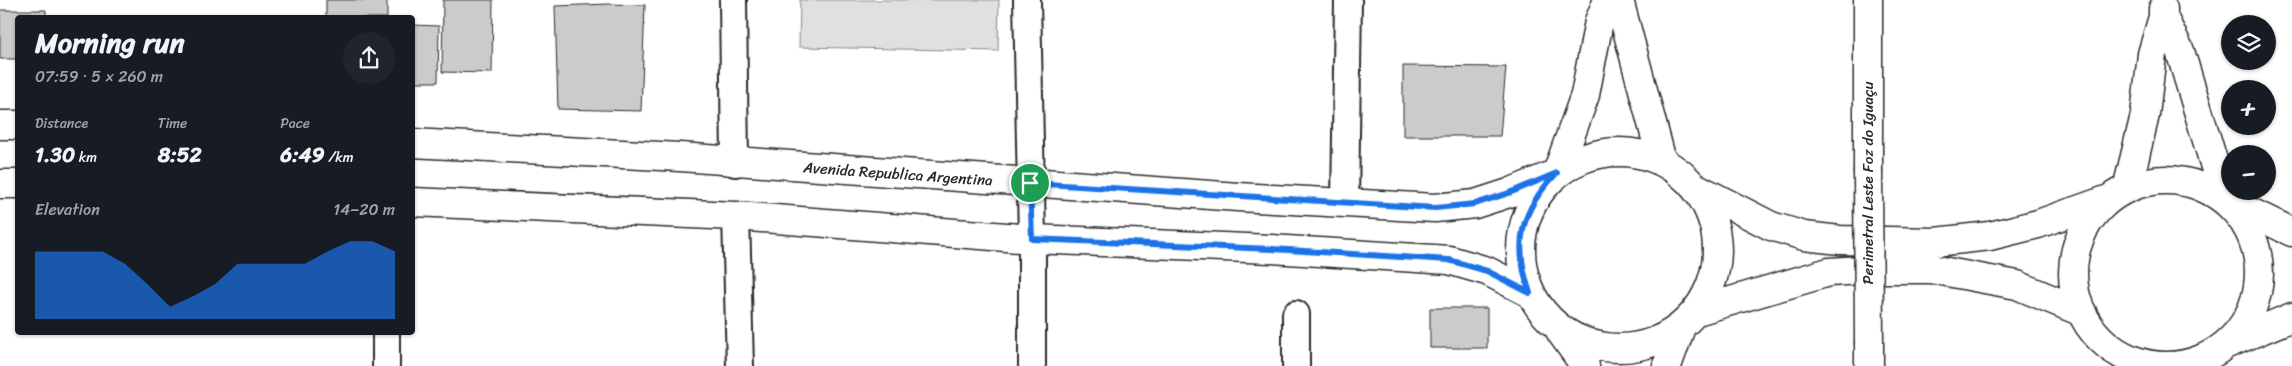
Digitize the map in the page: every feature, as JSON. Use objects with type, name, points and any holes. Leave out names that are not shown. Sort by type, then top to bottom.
[{"type":"main road","points":[[1557,173],[1585,95],[1599,21],[1608,0]]},
{"type":"main road","points":[[1619,0],[1662,161]]},
{"type":"main road","name":"Perimetral Leste Foz do Iguaçu","points":[[1868,0],[1869,354]]},
{"type":"main road","points":[[2163,9],[2152,54],[2145,115],[2118,194],[2094,214],[2086,226],[2076,251],[2073,272],[2075,292],[2082,312],[2093,330],[2125,356],[2145,362],[2166,365],[2186,364],[2206,357],[2224,346],[2292,317]]},
{"type":"main road","points":[[2163,9],[2180,51],[2221,187]]},
{"type":"main road","points":[[0,125],[15,125]]},
{"type":"main road","name":"Avenida Republica Argentina","points":[[415,143],[670,157],[1030,183],[1435,208],[1475,204],[1509,193],[1557,173]]},
{"type":"main road","points":[[2082,312],[2016,285],[1931,269],[1828,272],[1689,319],[1662,339],[1641,346],[1620,348],[1598,346],[1577,339],[1558,327],[1542,312],[1530,293],[1523,272],[1520,250],[1522,228],[1530,207],[1541,189],[1557,173],[1576,162],[1597,154],[1619,152],[1641,154],[1662,161],[1681,173],[1697,188],[1771,226],[1804,236],[1840,240],[1935,242],[1990,236],[2038,224],[2146,182],[2168,180],[2188,182],[2208,189],[2221,197]]},
{"type":"main road","points":[[0,184],[15,184]]},
{"type":"main road","points":[[1666,366],[1689,319],[1708,293],[1716,272],[1718,250],[1716,228],[1708,207],[1697,188]]},
{"type":"main road","points":[[2225,200],[2292,232]]},
{"type":"main road","points":[[2224,346],[2239,331],[2250,314],[2257,294],[2260,273],[2258,253],[2251,233],[2240,216],[2225,200]]},
{"type":"main road","points":[[415,202],[736,216],[1032,239],[1272,249],[1449,260],[1487,271],[1530,293]]},
{"type":"main road","points":[[1558,327],[1585,366]]},
{"type":"street","points":[[734,0],[735,163]]},
{"type":"street","points":[[1027,0],[1032,239],[1032,366]]},
{"type":"street","points":[[1345,203],[1348,0]]},
{"type":"street","points":[[736,216],[740,366]]},
{"type":"street","points":[[1296,314],[1296,366]]},
{"type":"street","points":[[386,335],[386,366]]},
{"type":"shaded area","points":[[800,0],[999,0],[998,51],[799,47]]},
{"type":"building","points":[[326,0],[387,0],[387,15],[326,15]]},
{"type":"building","points":[[443,0],[493,0],[492,73],[442,72]]},
{"type":"building","points":[[645,5],[641,111],[558,109],[555,6]]},
{"type":"building","points":[[0,10],[46,10],[46,15],[15,15],[15,59],[0,59]]},
{"type":"building","points":[[415,25],[439,26],[438,82],[415,82]]},
{"type":"building","points":[[1403,66],[1506,67],[1500,136],[1403,136]]},
{"type":"building","points":[[1430,308],[1487,308],[1487,348],[1430,348]]},
{"type":"route","points":[[1557,173],[1541,189],[1530,207],[1522,228],[1520,250],[1523,272],[1530,293],[1487,271],[1449,260],[1272,249],[1032,239],[1030,183],[1435,208],[1475,204],[1509,193],[1557,173]]}]
